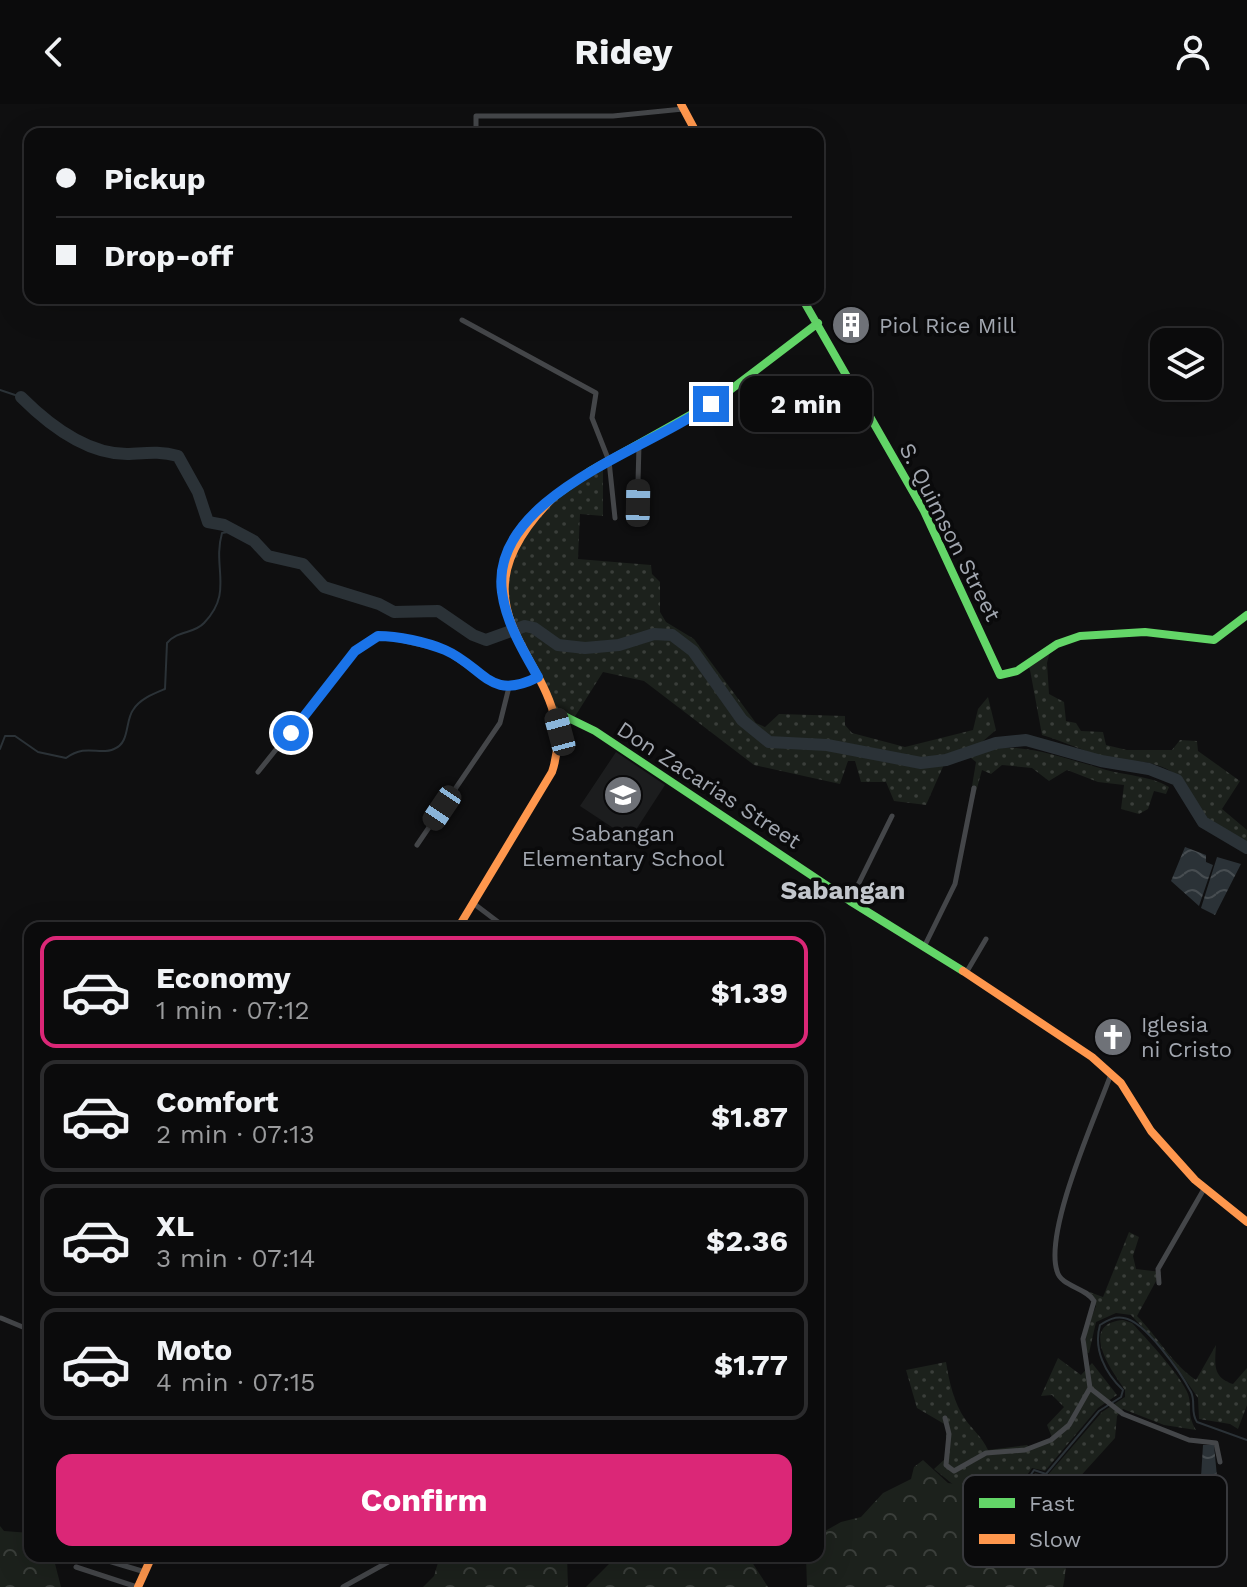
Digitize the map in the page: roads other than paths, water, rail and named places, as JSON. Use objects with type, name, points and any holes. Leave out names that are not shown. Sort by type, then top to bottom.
[{"type":"street","points":[[476,128],[476,116],[613,116],[682,106],[694,128]]},
{"type":"street","name":"S. Quimson Street","points":[[806,304],[924,511],[1000,675],[1013,674],[1043,650],[1072,638],[1150,633],[1208,643],[1234,629],[1247,615]]},
{"type":"street","points":[[462,320],[595,392],[592,418],[609,461],[615,518]]},
{"type":"street","points":[[461,922],[555,766],[561,739],[554,711],[515,634],[501,585],[506,558],[515,538],[544,506],[609,461],[704,409],[818,323]]},
{"type":"street","points":[[637,519],[639,444]]},
{"type":"street","points":[[258,772],[355,651],[371,638],[389,637],[444,650],[484,678],[509,687],[538,677]]},
{"type":"street","points":[[417,845],[500,723],[509,687]]},
{"type":"street","name":"Don Zacarias Street","points":[[554,711],[595,731],[850,901],[966,973],[1112,1073],[1151,1131],[1204,1189],[1247,1222]]},
{"type":"street","points":[[923,948],[955,884],[974,788]]},
{"type":"street","points":[[850,901],[892,816]]},
{"type":"street","points":[[472,903],[498,922]]},
{"type":"street","points":[[966,973],[986,939]]},
{"type":"street","points":[[945,1418],[949,1434],[946,1465],[954,1471],[986,1453],[1025,1450],[1051,1440],[1069,1425],[1090,1388],[1083,1339],[1094,1301],[1058,1275],[1056,1251],[1064,1206],[1112,1073]]},
{"type":"street","points":[[1159,1283],[1158,1269],[1204,1189]]},
{"type":"street","points":[[1,1318],[24,1328]]},
{"type":"street","points":[[1090,1388],[1103,1395],[1114,1408],[1189,1440],[1216,1443],[1220,1462]]},
{"type":"street","points":[[112,1562],[145,1572]]},
{"type":"street","points":[[76,1567],[138,1587],[149,1562]]},
{"type":"street","points":[[343,1587],[388,1562]]},
{"type":"water","points":[[1185,847],[1206,855],[1206,862],[1213,865],[1199,906],[1171,881]]},
{"type":"water","points":[[1217,857],[1241,864],[1215,915],[1201,908]]},
{"type":"water","points":[[1203,1445],[1214,1445],[1217,1475],[1201,1475]]},
{"type":"waterway","points":[[0,390],[21,397]]},
{"type":"waterway","points":[[21,397],[56,428],[84,444],[113,453],[178,456],[198,492],[208,522],[224,525],[254,541],[268,556],[303,564],[324,587],[379,604],[394,612],[438,611],[473,635],[486,640],[525,626],[534,628],[558,645],[585,648],[619,645],[654,634],[672,635],[693,651],[742,720],[769,742],[827,745],[921,763],[946,760],[996,743],[1026,740],[1101,761],[1149,769],[1177,780],[1203,822],[1247,848]]},
{"type":"waterway","points":[[0,749],[5,736],[15,736],[38,752],[66,758],[80,751],[108,751],[119,746],[136,706],[165,689],[167,643],[196,629],[213,612],[220,590],[222,533],[234,531]]},
{"type":"waterway","points":[[1031,1475],[1034,1470],[1046,1474],[1099,1411],[1121,1397],[1123,1390],[1106,1368],[1098,1343],[1100,1325],[1115,1318],[1132,1321],[1162,1349],[1191,1392],[1197,1422],[1247,1440]]},
{"type":"place","name":"Piol Rice Mill","points":[[851,325]]},
{"type":"place","name":"Sabangan Elementary School","points":[[623,795]]},
{"type":"place","name":"Iglesia ni Cristo","points":[[1113,1037]]},
{"type":"district","name":"Sabangan","points":[[843,890]]}]
